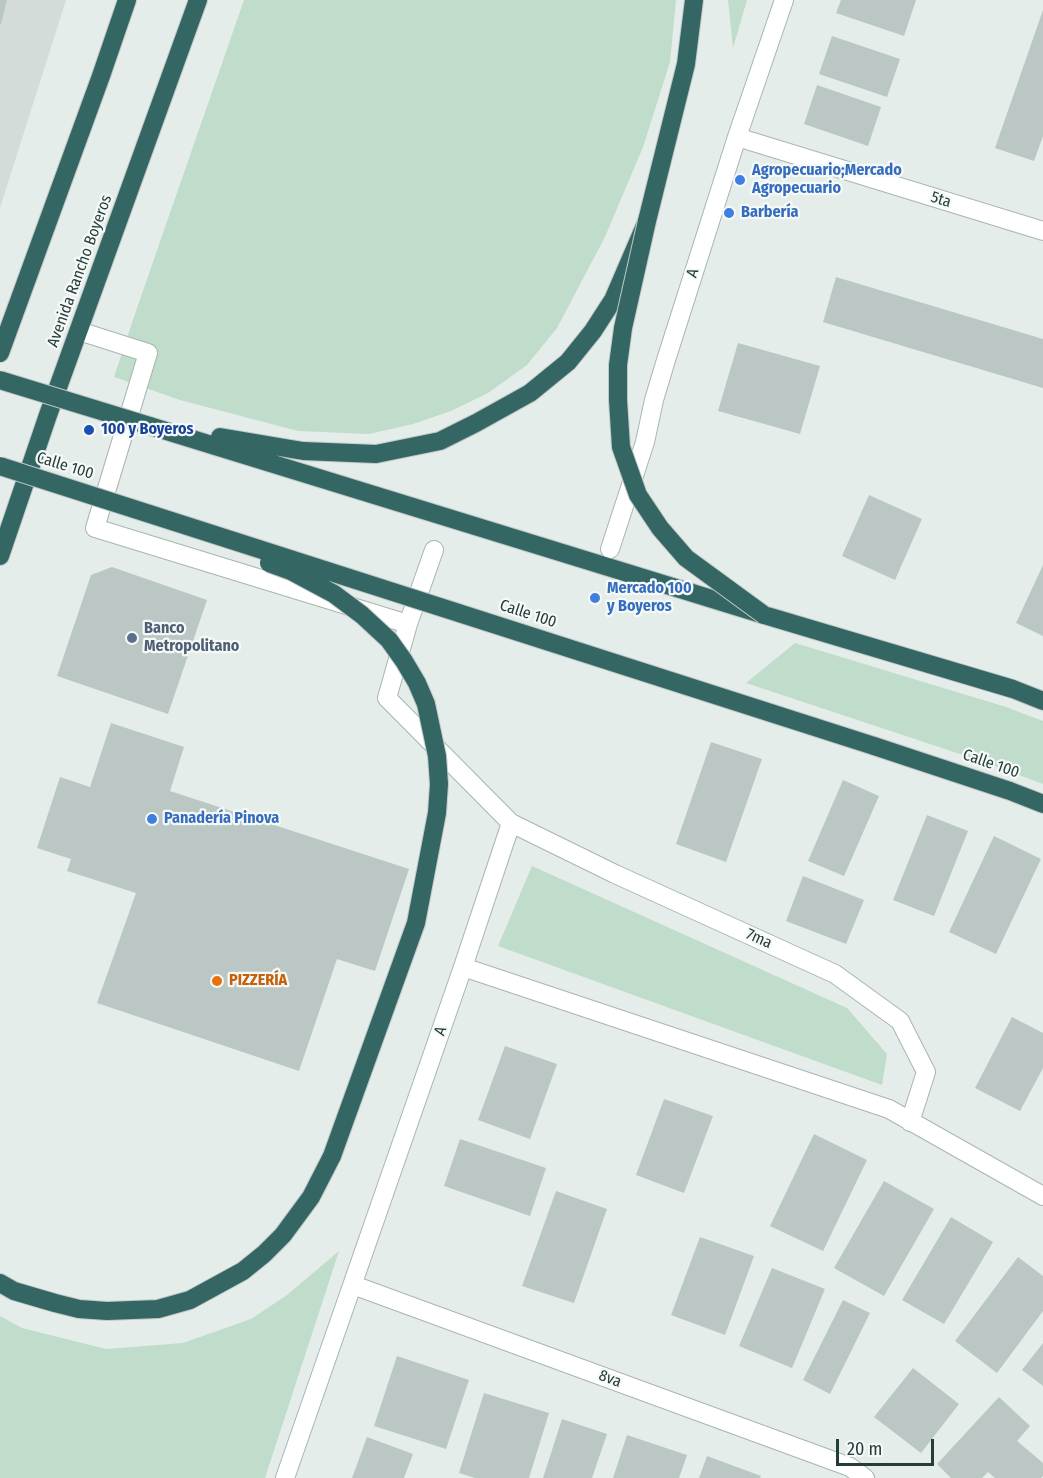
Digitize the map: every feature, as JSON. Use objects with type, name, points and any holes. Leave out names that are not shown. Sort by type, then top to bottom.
[{"type":"highway","points":[[101,76],[119,0]]},
{"type":"highway","points":[[0,353],[127,0]]},
{"type":"highway","name":"Avenida Rancho Boyeros","points":[[0,556],[48,415],[198,0]]},
{"type":"highway","points":[[694,0],[686,64],[623,328],[619,356],[618,400],[621,447],[638,495],[660,528],[686,558],[764,615]]},
{"type":"highway","points":[[150,426],[303,451],[376,454],[440,441],[530,393],[568,362],[593,332],[613,300],[647,221]]},
{"type":"highway","points":[[0,380],[764,615],[1013,689],[1043,701]]},
{"type":"highway","name":"Calle 100","points":[[0,466],[874,746],[1043,804]]},
{"type":"highway","points":[[0,1283],[14,1291],[80,1309],[107,1311],[158,1309],[190,1300],[243,1272],[284,1235],[310,1197],[332,1156],[416,923],[437,813],[439,784],[437,756],[426,704],[404,661],[388,640],[362,615],[334,594],[291,572],[128,506]]},
{"type":"street","name":"A","points":[[610,549],[645,442],[666,360],[737,137],[784,0]]},
{"type":"street","name":"5ta","points":[[737,137],[1043,231]]},
{"type":"street","points":[[80,331],[148,352],[95,528],[408,624]]},
{"type":"street","points":[[434,550],[408,624],[387,699],[511,823]]},
{"type":"street","name":"A","points":[[285,1478],[511,823]]},
{"type":"street","name":"7ma","points":[[511,823],[615,874],[835,974],[900,1021],[926,1072],[910,1122]]},
{"type":"street","points":[[463,967],[889,1109],[1043,1196]]},
{"type":"street","name":"8va","points":[[352,1285],[850,1467],[865,1478]]},
{"type":"shaded area","points":[[0,0],[66,0],[0,208]]},
{"type":"green space","points":[[244,0],[676,0],[670,62],[643,147],[605,237],[557,328],[527,365],[488,393],[451,411],[413,424],[369,434],[298,431],[180,400],[114,377]]},
{"type":"green space","points":[[728,0],[747,0],[733,48]]},
{"type":"green space","points":[[795,643],[1006,707],[1043,721],[1043,784],[984,762],[746,683]]},
{"type":"green space","points":[[532,866],[847,1008],[887,1054],[882,1085],[498,946]]},
{"type":"green space","points":[[339,1251],[265,1478],[0,1478],[0,1316],[22,1328],[106,1349],[183,1343],[251,1319],[287,1295]]},
{"type":"building","points":[[0,0],[7,0],[1,24],[0,24]]},
{"type":"building","points":[[841,0],[916,0],[904,36],[836,13]]},
{"type":"building","points":[[1043,10],[1043,136],[1034,161],[995,148]]},
{"type":"building","points":[[832,36],[900,59],[887,97],[819,74]]},
{"type":"building","points":[[817,85],[881,107],[868,146],[804,124]]},
{"type":"building","points":[[836,277],[1043,339],[1043,388],[823,322]]},
{"type":"building","points":[[738,343],[820,366],[800,434],[718,411]]},
{"type":"building","points":[[869,495],[922,519],[895,580],[842,556]]},
{"type":"building","points":[[1043,565],[1043,636],[1016,623]]},
{"type":"building","name":"Banco Metropolitano","points":[[112,567],[207,600],[168,714],[57,676],[91,575]]},
{"type":"building","points":[[111,723],[184,747],[170,791],[409,869],[375,971],[337,959],[299,1071],[97,1003],[136,893],[67,871],[71,859],[37,848],[60,777],[90,787]]},
{"type":"building","points":[[711,742],[762,759],[726,862],[676,844]]},
{"type":"building","points":[[843,780],[879,796],[844,876],[808,861]]},
{"type":"building","points":[[927,815],[968,831],[934,916],[893,900]]},
{"type":"building","points":[[994,836],[1041,859],[996,954],[949,932]]},
{"type":"building","points":[[803,876],[864,900],[846,944],[786,921]]},
{"type":"building","points":[[1012,1017],[1043,1033],[1043,1068],[1020,1111],[975,1088]]},
{"type":"building","points":[[505,1046],[557,1064],[530,1139],[478,1120]]},
{"type":"building","points":[[664,1099],[713,1116],[684,1193],[636,1175]]},
{"type":"building","points":[[814,1134],[867,1160],[823,1251],[770,1226]]},
{"type":"building","points":[[460,1139],[546,1168],[530,1216],[444,1186]]},
{"type":"building","points":[[884,1181],[934,1209],[884,1296],[834,1268]]},
{"type":"building","points":[[556,1191],[607,1209],[574,1303],[522,1286]]},
{"type":"building","points":[[951,1217],[993,1242],[944,1324],[902,1300]]},
{"type":"building","points":[[700,1237],[754,1256],[725,1335],[671,1315]]},
{"type":"building","points":[[1018,1257],[1043,1276],[1043,1311],[997,1373],[955,1341]]},
{"type":"building","points":[[772,1268],[825,1289],[792,1368],[739,1346]]},
{"type":"building","points":[[843,1300],[870,1313],[830,1394],[803,1380]]},
{"type":"building","points":[[1043,1343],[1043,1386],[1022,1370]]},
{"type":"building","points":[[397,1356],[469,1380],[446,1449],[374,1426]]},
{"type":"building","points":[[913,1368],[959,1404],[921,1453],[874,1417]]},
{"type":"building","points":[[484,1393],[549,1413],[529,1478],[475,1478],[459,1473]]},
{"type":"building","points":[[999,1397],[1030,1426],[1017,1441],[1043,1463],[1043,1476],[1041,1478],[995,1478],[988,1472],[982,1478],[951,1478],[937,1464]]},
{"type":"building","points":[[562,1419],[607,1434],[592,1478],[543,1478]]},
{"type":"building","points":[[627,1435],[687,1455],[679,1478],[613,1478]]},
{"type":"building","points":[[367,1437],[413,1454],[404,1478],[352,1478]]},
{"type":"building","points":[[707,1456],[761,1476],[760,1478],[699,1478]]},
{"type":"place","name":"Agropecuario;Mercado Agropecuario","points":[[740,180]]},
{"type":"place","name":"Barbería","points":[[729,213]]},
{"type":"place","name":"100 y Boyeros","points":[[89,430]]},
{"type":"place","name":"Mercado 100 y Boyeros","points":[[595,598]]},
{"type":"place","name":"Banco Metropolitano","points":[[132,638]]},
{"type":"place","name":"Panadería Pinova","points":[[152,819]]},
{"type":"place","name":"PIZZERÍA","points":[[217,981]]}]
